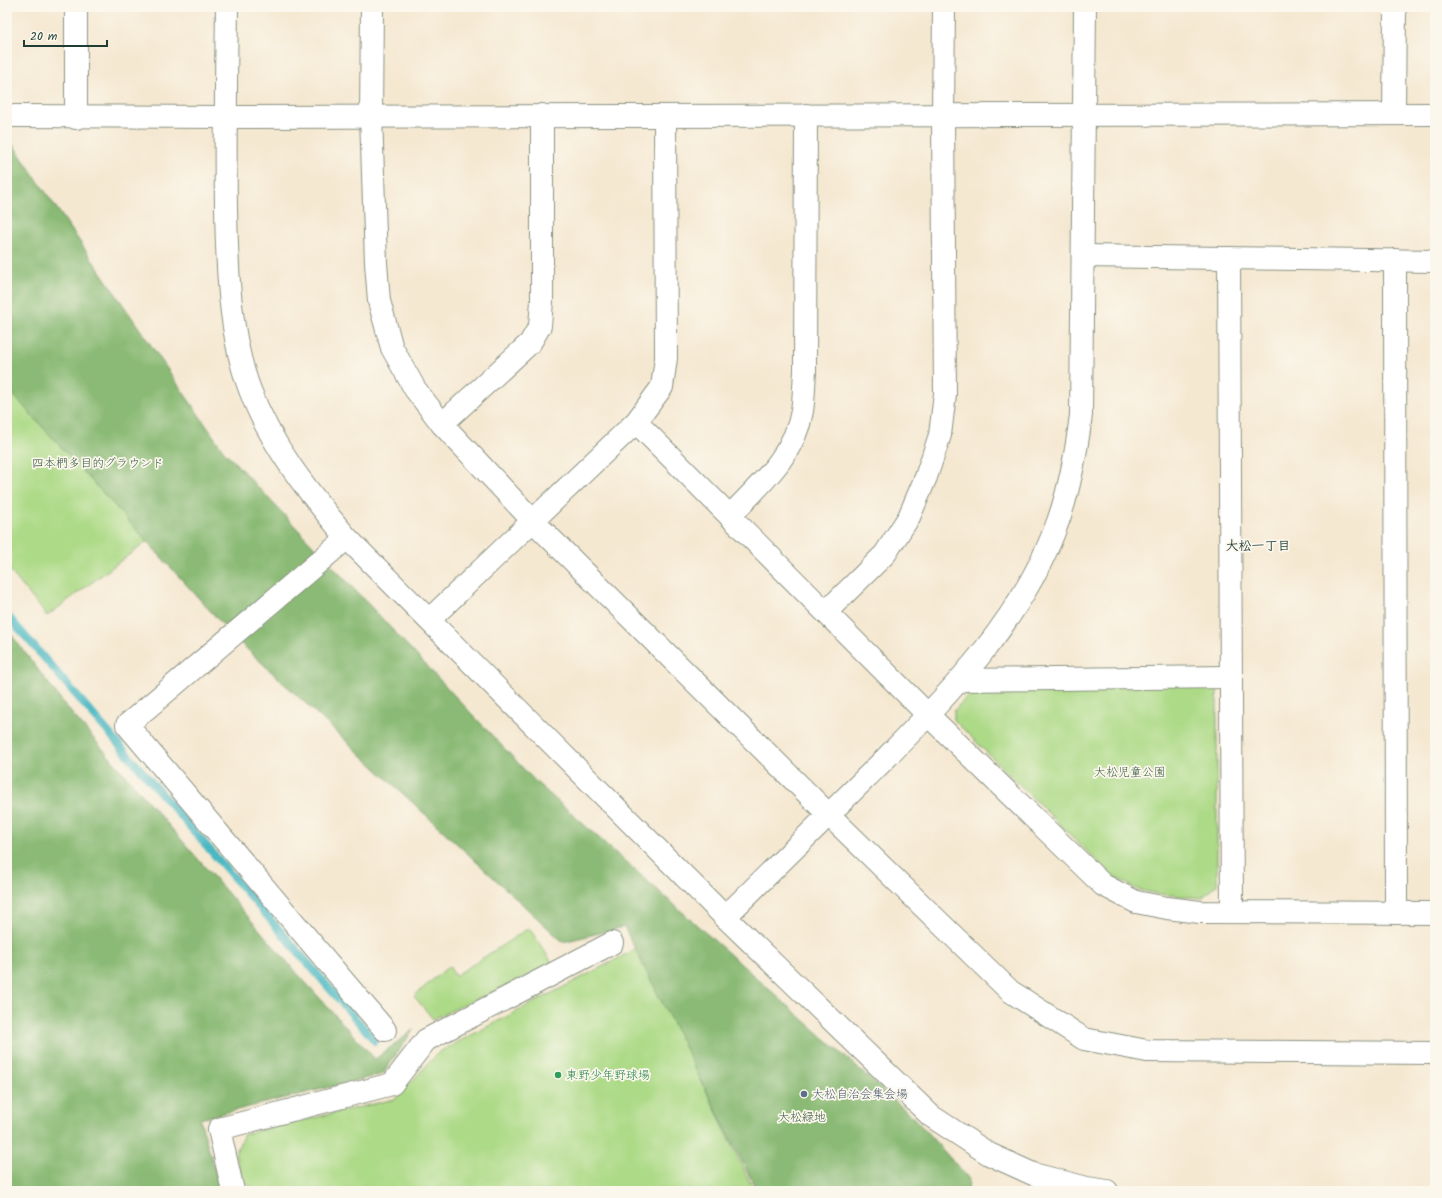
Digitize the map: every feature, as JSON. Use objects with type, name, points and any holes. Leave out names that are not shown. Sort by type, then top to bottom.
[{"type":"street","points":[[76,7],[76,118]]},
{"type":"street","points":[[227,7],[225,117],[227,277],[238,348],[249,389],[275,442],[305,487],[347,538],[725,917],[931,1116],[989,1154],[1033,1174],[1087,1188],[1107,1191]]},
{"type":"street","points":[[372,7],[371,116],[376,263],[379,302],[392,348],[416,389],[442,424],[533,521],[829,815],[1010,991],[1084,1039],[1147,1051],[1435,1052]]},
{"type":"street","points":[[826,612],[885,554],[909,517],[926,477],[940,435],[945,394],[943,115],[944,7]]},
{"type":"street","points":[[725,917],[829,815],[962,680],[999,630],[1028,587],[1054,532],[1074,469],[1081,415],[1085,7]]},
{"type":"street","points":[[1394,114],[1395,7]]},
{"type":"street","points":[[14,116],[76,118],[542,115],[1435,114]]},
{"type":"street","points":[[442,424],[530,343],[540,326],[542,301],[542,115]]},
{"type":"street","points":[[730,516],[776,467],[792,442],[802,412],[805,371],[806,115]]},
{"type":"street","points":[[429,620],[636,422],[662,387],[666,358],[665,116]]},
{"type":"street","points":[[1083,256],[1435,261]]},
{"type":"street","points":[[1229,258],[1232,912]]},
{"type":"street","points":[[1395,260],[1396,913]]},
{"type":"street","points":[[636,422],[928,715],[1103,885],[1136,902],[1200,912],[1435,913]]},
{"type":"street","points":[[347,538],[127,725],[386,1030]]},
{"type":"street","points":[[962,680],[1230,677]]},
{"type":"street","points":[[234,1191],[219,1129],[392,1084],[426,1040],[612,942]]},
{"type":"green space","name":"大松緑地","points":[[7,136],[223,450],[536,782],[914,1118],[969,1179],[968,1191],[757,1191],[624,927],[563,942],[235,638],[7,388]]},
{"type":"green space","name":"四本椚多目的グラウンド","points":[[7,214],[230,479],[47,616],[7,567]]},
{"type":"green space","points":[[7,629],[68,709],[296,972],[375,1059],[413,1030],[383,1074],[200,1119],[220,1188],[218,1191],[7,1191]]},
{"type":"green space","name":"大松児童公園","points":[[978,684],[1211,684],[1217,689],[1217,884],[1202,898],[1157,894],[1136,889],[1110,874],[954,720],[954,711]]},
{"type":"green space","points":[[529,928],[553,964],[433,1019],[414,996],[449,966],[455,976]]},
{"type":"green space","name":"東野少年野球場","points":[[638,948],[754,1191],[258,1191],[244,1182],[235,1154],[244,1134],[395,1099],[439,1052]]},
{"type":"waterway","points":[[7,615],[375,1041]]},
{"type":"place","name":"東野少年野球場","points":[[558,1075]]},
{"type":"place","name":"大松自治会集会場","points":[[804,1094]]},
{"type":"district","name":"大松一丁目","points":[[1258,545]]}]
